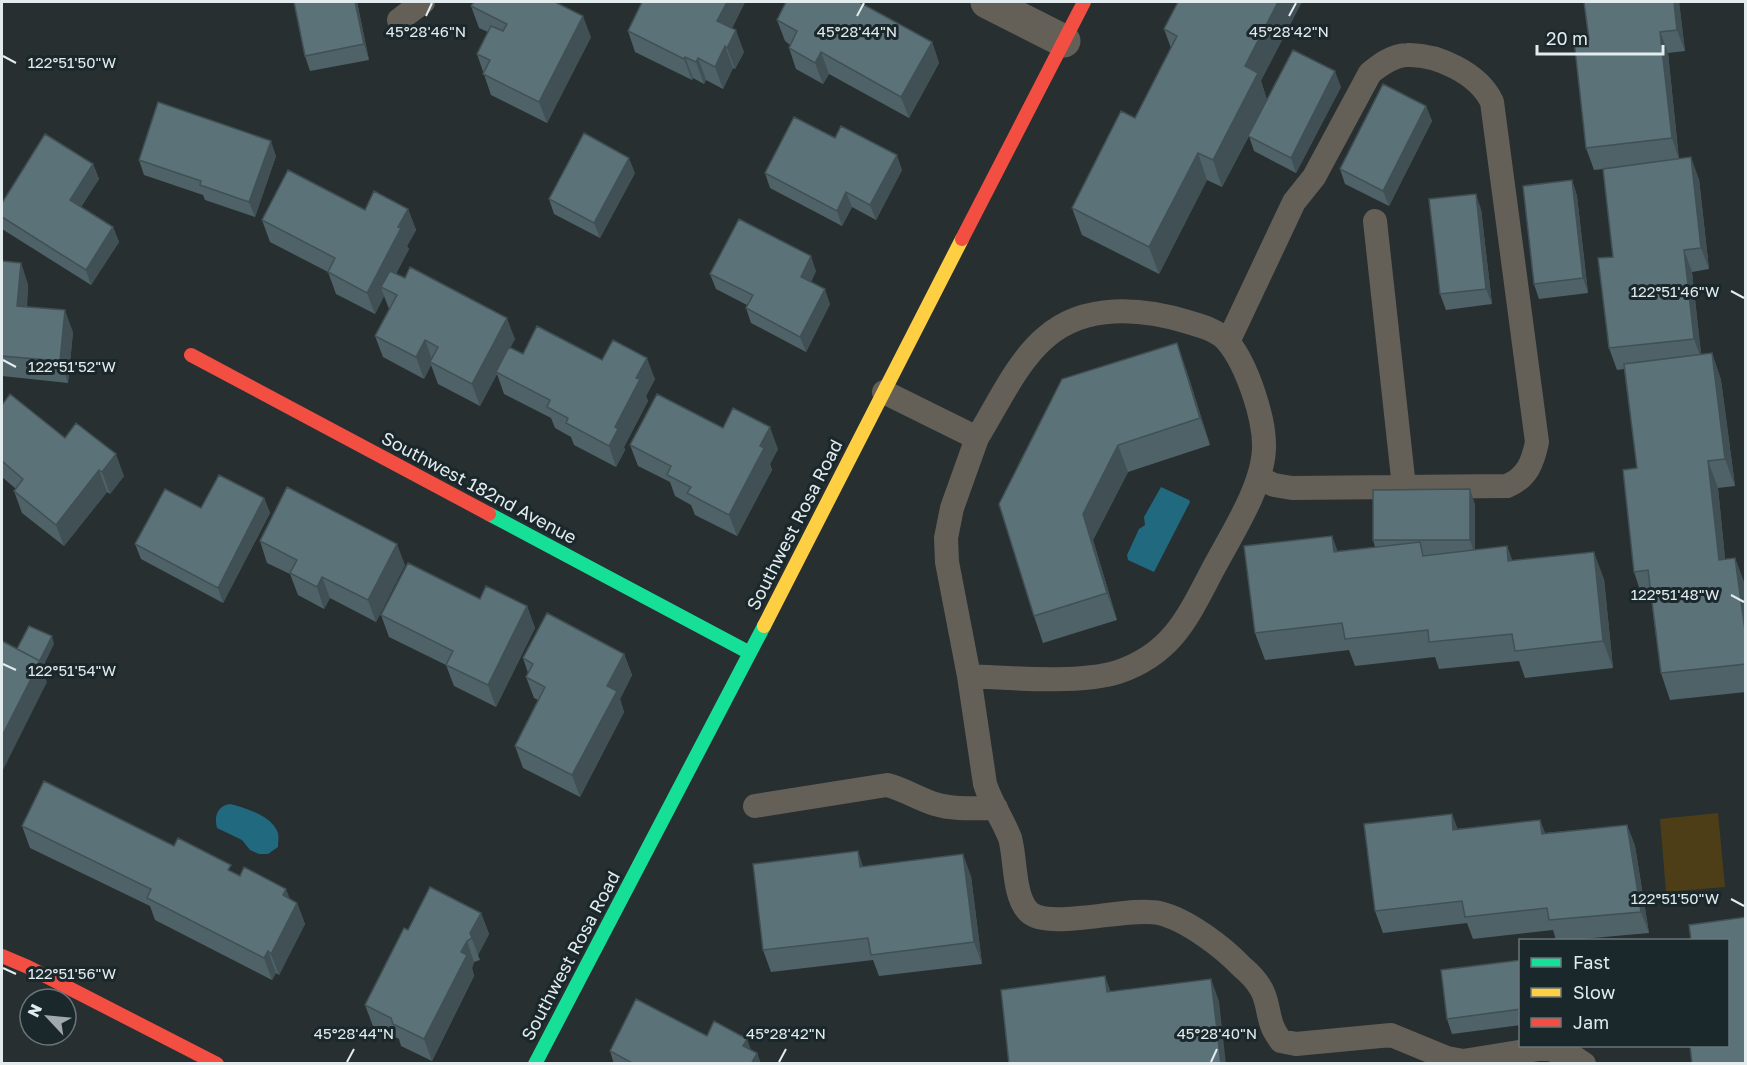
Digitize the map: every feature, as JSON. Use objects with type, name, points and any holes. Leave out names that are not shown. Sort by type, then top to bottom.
[{"type":"street","points":[[987,2],[1064,41]]},
{"type":"street","name":"Southwest Rosa Road","points":[[535,1064],[750,653],[1083,2]]},
{"type":"street","name":"Southwest 182nd Avenue","points":[[191,355],[750,653]]},
{"type":"street","points":[[2,956],[28,967],[217,1064]]},
{"type":"lane","points":[[399,20],[423,2]]},
{"type":"lane","points":[[1228,342],[1294,202],[1314,177],[1370,73],[1394,58],[1407,55],[1442,61],[1476,79],[1487,91],[1492,102],[1537,442],[1534,461],[1518,482],[1507,486],[1292,488],[1274,485],[1259,478]]},
{"type":"lane","points":[[1375,221],[1404,487]]},
{"type":"lane","points":[[969,676],[1088,677],[1116,672],[1139,663],[1157,652],[1185,622],[1246,507],[1259,478],[1264,447],[1252,391],[1228,342],[1218,334],[1155,313],[1119,310],[1069,323],[1046,336],[1027,356],[977,438],[952,508],[946,538],[947,562],[969,676],[986,784],[1010,840],[1020,897],[1029,912],[1048,921],[1143,911],[1162,914],[1182,922],[1221,948],[1261,988],[1273,1029],[1281,1041],[1296,1044],[1391,1035],[1447,1058],[1470,1062],[1545,1048],[1569,1054],[1584,1064]]},
{"type":"lane","points":[[884,392],[977,438]]},
{"type":"lane","points":[[755,806],[887,785],[901,788],[932,803],[947,807],[996,808]]},
{"type":"shaded area","points":[[1718,813],[1725,887],[1666,892],[1660,819]]},
{"type":"water","points":[[1161,487],[1190,502],[1154,572],[1128,560],[1127,555],[1139,529],[1145,525],[1144,517]]},
{"type":"water","points":[[230,804],[251,810],[270,822],[278,833],[278,847],[268,854],[259,854],[250,850],[242,840],[217,828],[216,820],[219,810]]},
{"type":"building","points":[[294,2],[355,2],[364,44],[305,56]]},
{"type":"building","points":[[474,2],[555,2],[583,16],[539,102],[483,74],[490,60],[477,54],[491,26],[503,31],[507,24],[471,6]]},
{"type":"building","points":[[642,2],[727,2],[717,21],[736,30],[715,67],[698,58],[696,62],[685,57],[684,59],[628,31]]},
{"type":"building","points":[[786,2],[859,2],[932,42],[901,97],[821,52],[815,63],[789,48],[797,31],[777,20]]},
{"type":"building","points":[[1178,2],[1278,2],[1245,66],[1258,73],[1213,160],[1198,153],[1149,247],[1072,208],[1121,111],[1135,118],[1177,36],[1164,29]]},
{"type":"building","points":[[1584,2],[1674,2],[1677,30],[1660,32],[1672,138],[1586,148],[1574,40],[1589,39]]},
{"type":"building","points":[[1293,50],[1335,71],[1291,158],[1248,136]]},
{"type":"building","points":[[1383,84],[1426,106],[1383,191],[1340,169]]},
{"type":"building","points":[[158,102],[271,141],[249,202],[200,185],[201,181],[139,160]]},
{"type":"building","points":[[794,117],[835,138],[841,126],[897,155],[870,205],[846,192],[837,211],[765,173]]},
{"type":"building","points":[[584,133],[629,158],[594,223],[549,199]]},
{"type":"building","points":[[45,134],[93,164],[70,200],[113,227],[86,270],[2,217],[2,203]]},
{"type":"building","points":[[1691,157],[1701,248],[1684,250],[1694,339],[1609,348],[1598,258],[1613,257],[1603,169]]},
{"type":"building","points":[[288,170],[365,210],[374,191],[408,209],[398,227],[401,228],[367,293],[328,272],[335,258],[262,220]]},
{"type":"building","points":[[1572,180],[1583,278],[1534,284],[1523,186]]},
{"type":"building","points":[[1476,194],[1486,289],[1440,294],[1429,199]]},
{"type":"building","points":[[739,219],[811,256],[801,277],[825,289],[800,337],[746,308],[753,295],[710,274]]},
{"type":"building","points":[[2,261],[21,263],[17,306],[65,310],[60,361],[2,356]]},
{"type":"building","points":[[410,267],[507,318],[472,384],[430,362],[438,347],[425,340],[416,357],[375,336],[397,295],[381,287],[390,271],[405,278]]},
{"type":"building","points":[[537,326],[602,360],[613,340],[647,358],[636,378],[640,379],[615,427],[618,429],[609,446],[566,423],[568,418],[547,407],[550,400],[496,372],[509,347],[523,354]]},
{"type":"building","points":[[1177,343],[1200,418],[1118,445],[1083,514],[1107,593],[1034,616],[999,504],[1062,379]]},
{"type":"building","points":[[1712,353],[1725,459],[1708,461],[1719,560],[1735,558],[1746,638],[1746,664],[1661,673],[1648,570],[1634,572],[1623,470],[1637,468],[1624,364]]},
{"type":"building","points":[[10,394],[65,438],[76,423],[116,454],[102,472],[99,470],[56,525],[14,491],[23,479],[2,461],[2,405]]},
{"type":"building","points":[[657,394],[723,428],[733,408],[770,427],[760,446],[764,448],[729,515],[687,493],[691,487],[667,475],[671,466],[630,445]]},
{"type":"building","points":[[219,475],[264,498],[218,588],[135,544],[165,489],[201,508]]},
{"type":"building","points":[[287,487],[397,544],[368,600],[322,577],[317,587],[290,573],[297,560],[260,541]]},
{"type":"building","points":[[1470,489],[1470,540],[1373,540],[1373,490]]},
{"type":"building","points":[[1332,536],[1334,552],[1420,542],[1423,556],[1507,546],[1508,561],[1594,552],[1603,641],[1515,651],[1512,634],[1429,642],[1428,630],[1345,639],[1342,623],[1255,633],[1244,546]]},
{"type":"building","points":[[408,563],[480,599],[486,586],[527,606],[488,685],[446,665],[453,651],[381,615]]},
{"type":"building","points":[[547,613],[624,654],[607,686],[617,691],[572,775],[515,746],[545,687],[526,677],[533,664],[523,658]]},
{"type":"building","points":[[29,626],[52,636],[40,661],[17,649]]},
{"type":"building","points":[[2,641],[40,661],[2,736]]},
{"type":"building","points":[[44,781],[174,846],[178,838],[231,865],[228,870],[240,876],[244,867],[286,889],[283,895],[297,903],[271,954],[268,951],[264,958],[147,898],[151,889],[22,826]]},
{"type":"building","points":[[1452,814],[1453,830],[1540,820],[1542,834],[1627,825],[1641,912],[1549,920],[1547,908],[1465,917],[1462,901],[1375,911],[1364,824]]},
{"type":"building","points":[[858,851],[860,867],[963,854],[974,942],[871,955],[868,938],[763,950],[753,864]]},
{"type":"building","points":[[430,887],[481,913],[470,933],[472,938],[467,941],[461,952],[467,955],[424,1039],[393,1024],[391,1018],[365,1005],[404,928],[408,930]]},
{"type":"building","points":[[1746,917],[1746,1064],[1692,1064],[1690,1047],[1729,1047],[1729,939],[1691,939],[1689,925]]},
{"type":"building","points":[[1519,960],[1519,1009],[1447,1019],[1441,970]]},
{"type":"building","points":[[1105,976],[1107,992],[1211,979],[1221,1064],[1009,1064],[1001,990]]},
{"type":"building","points":[[636,999],[707,1036],[714,1021],[747,1039],[743,1046],[757,1053],[751,1064],[634,1064],[610,1051]]},
{"type":"traffic: fast","points":[[489,514],[750,653]]},
{"type":"traffic: fast","points":[[535,1064],[764,626]]},
{"type":"traffic: slow","points":[[764,626],[962,239]]},
{"type":"traffic: jam","points":[[962,239],[1084,2]]},
{"type":"traffic: jam","points":[[191,355],[489,514]]},
{"type":"traffic: jam","points":[[2,956],[28,967],[217,1064]]}]
